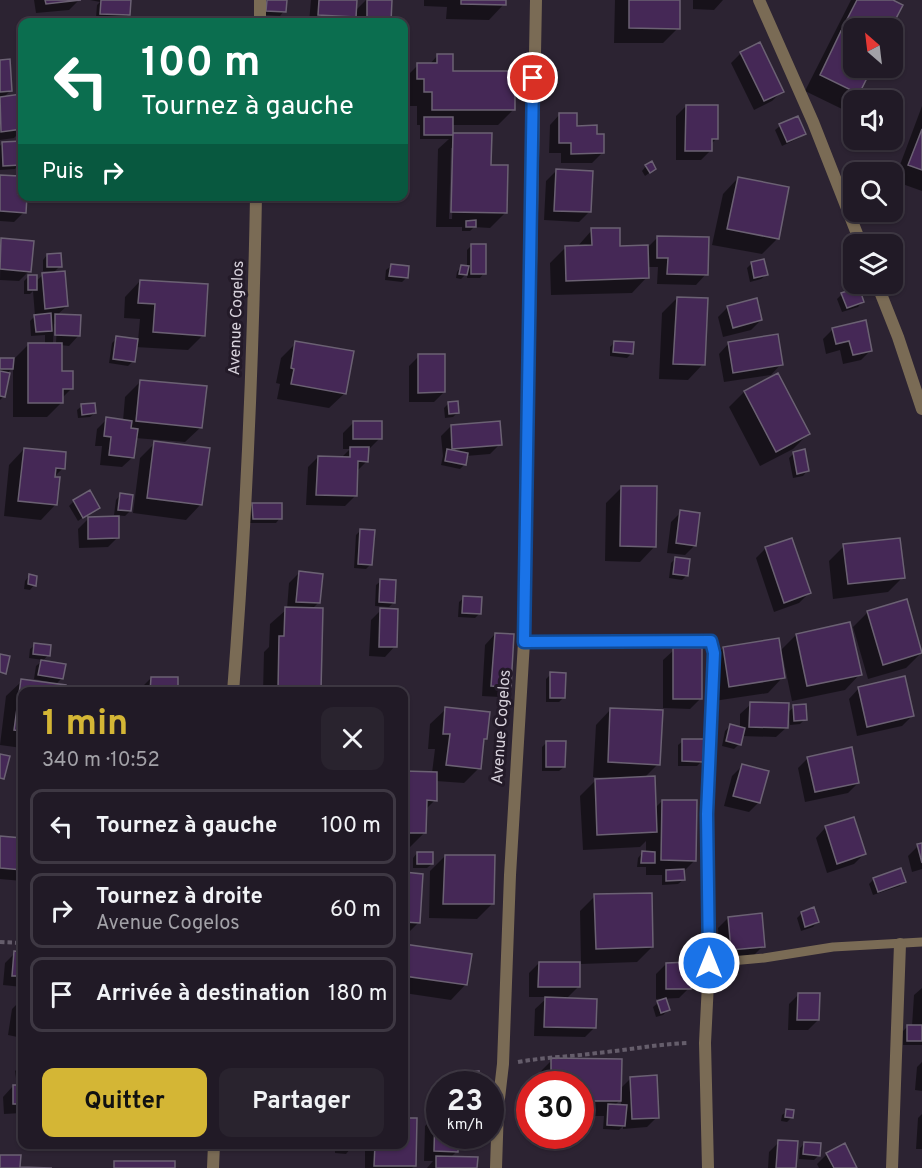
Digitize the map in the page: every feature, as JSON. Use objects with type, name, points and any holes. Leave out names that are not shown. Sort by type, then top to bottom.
[{"type":"street","points":[[260,0],[260,18]]},
{"type":"street","name":"Avenue Cogelos","points":[[496,1168],[524,642],[536,0]]},
{"type":"street","points":[[759,0],[813,122],[857,234]]},
{"type":"street","name":"Avenue Cogelos","points":[[233,687],[242,576],[254,319],[256,201]]},
{"type":"street","points":[[881,294],[922,409]]},
{"type":"street","points":[[524,642],[711,641],[714,653],[707,814],[709,963],[705,1043],[708,1168]]},
{"type":"street","points":[[892,1168],[900,944]]},
{"type":"street","points":[[213,1168],[214,1149]]},
{"type":"lane","points":[[709,963],[764,958],[833,947],[922,942]]},
{"type":"path","points":[[0,942],[18,943]]},
{"type":"path","points":[[503,1065],[549,1056],[588,1054],[668,1044],[705,1043]]},
{"type":"building","points":[[45,0],[81,0],[46,4]]},
{"type":"building","points":[[101,0],[131,0],[130,15],[100,14]]},
{"type":"building","points":[[267,0],[287,0],[286,12],[266,11]]},
{"type":"building","points":[[319,0],[357,0],[356,17],[318,15]]},
{"type":"building","points":[[367,0],[392,0],[391,18],[367,18]]},
{"type":"building","points":[[461,0],[506,0],[506,5],[461,4]]},
{"type":"building","points":[[629,0],[680,0],[680,29],[629,28]]},
{"type":"building","points":[[857,0],[893,0],[903,5],[896,18],[848,18]]},
{"type":"building","points":[[841,31],[843,32],[843,78],[867,78],[861,90],[851,90],[820,75]]},
{"type":"building","points":[[760,42],[784,92],[764,101],[740,52]]},
{"type":"building","points":[[437,54],[453,54],[453,71],[515,71],[515,110],[432,110],[432,92],[424,92],[424,79],[417,79],[417,63],[437,63]]},
{"type":"building","points":[[10,59],[12,91],[0,92],[0,60]]},
{"type":"building","points":[[18,94],[18,130],[1,132],[0,97]]},
{"type":"building","points":[[686,105],[718,105],[718,139],[712,139],[712,151],[685,151]]},
{"type":"building","points":[[559,113],[577,113],[577,126],[597,125],[597,134],[604,134],[604,153],[571,154],[571,143],[559,143]]},
{"type":"building","points":[[798,116],[806,134],[787,142],[779,124]]},
{"type":"building","points":[[424,117],[453,117],[453,135],[424,135]]},
{"type":"building","points":[[922,129],[922,170],[908,165]]},
{"type":"building","points":[[453,133],[492,133],[491,165],[508,165],[507,213],[451,212]]},
{"type":"building","points":[[18,141],[18,165],[3,166],[2,142]]},
{"type":"building","points":[[652,161],[656,169],[650,173],[645,165]]},
{"type":"building","points":[[556,169],[593,171],[591,212],[554,211]]},
{"type":"building","points":[[0,175],[18,176],[18,201],[27,201],[26,213],[0,211]]},
{"type":"building","points":[[738,177],[789,187],[779,239],[727,229]]},
{"type":"building","points":[[476,220],[476,227],[466,227],[466,221]]},
{"type":"building","points":[[591,228],[620,228],[620,246],[648,245],[649,278],[566,281],[565,246],[592,245]]},
{"type":"building","points":[[657,236],[709,237],[708,275],[667,274],[668,258],[657,258]]},
{"type":"building","points":[[1,238],[34,241],[31,272],[0,269]]},
{"type":"building","points":[[471,244],[486,244],[486,274],[471,274]]},
{"type":"building","points":[[61,253],[62,267],[47,267],[47,254]]},
{"type":"building","points":[[764,259],[768,275],[754,278],[751,262]]},
{"type":"building","points":[[391,264],[409,266],[408,278],[389,276]]},
{"type":"building","points":[[461,265],[469,266],[467,275],[459,274]]},
{"type":"building","points":[[65,271],[68,306],[45,309],[42,273]]},
{"type":"building","points":[[28,275],[37,275],[37,290],[28,290]]},
{"type":"building","points":[[140,280],[208,284],[205,336],[153,332],[155,304],[138,303]]},
{"type":"building","points":[[841,293],[861,294],[864,302],[847,308]]},
{"type":"building","points":[[677,297],[708,298],[705,365],[673,364]]},
{"type":"building","points":[[757,298],[762,320],[733,328],[727,306]]},
{"type":"building","points":[[51,313],[52,331],[36,332],[34,315]]},
{"type":"building","points":[[55,314],[81,315],[80,336],[55,335]]},
{"type":"building","points":[[866,320],[872,351],[853,355],[849,341],[836,344],[832,328]]},
{"type":"building","points":[[778,334],[783,365],[733,373],[728,342]]},
{"type":"building","points":[[116,336],[138,339],[135,362],[113,359]]},
{"type":"building","points":[[295,341],[354,351],[346,394],[291,384]]},
{"type":"building","points":[[614,341],[634,342],[633,354],[613,352]]},
{"type":"building","points":[[28,343],[62,343],[62,371],[73,371],[73,389],[63,389],[63,403],[28,403]]},
{"type":"building","points":[[418,354],[445,354],[445,392],[418,393]]},
{"type":"building","points":[[0,358],[14,358],[13,369],[0,369]]},
{"type":"building","points":[[0,371],[10,373],[5,397],[0,396]]},
{"type":"building","points":[[778,373],[810,434],[776,452],[744,391]]},
{"type":"building","points":[[140,380],[207,386],[202,428],[136,421]]},
{"type":"building","points":[[458,401],[459,413],[449,414],[448,402]]},
{"type":"building","points":[[95,403],[96,413],[82,415],[81,404]]},
{"type":"building","points":[[106,417],[132,421],[131,428],[138,429],[134,458],[109,455],[111,437],[104,436]]},
{"type":"building","points":[[353,421],[382,421],[382,439],[353,439]]},
{"type":"building","points":[[500,421],[502,445],[452,449],[451,425]]},
{"type":"building","points":[[154,441],[210,448],[202,505],[147,498]]},
{"type":"building","points":[[350,447],[369,447],[368,462],[358,461],[357,496],[316,495],[318,456],[350,457]]},
{"type":"building","points":[[24,448],[66,452],[65,469],[56,468],[55,477],[60,477],[57,505],[18,501]]},
{"type":"building","points":[[447,449],[468,453],[466,465],[445,461]]},
{"type":"building","points":[[805,449],[809,471],[797,474],[793,452]]},
{"type":"building","points":[[621,486],[657,486],[656,547],[620,546]]},
{"type":"building","points":[[90,490],[100,508],[83,518],[73,500]]},
{"type":"building","points":[[120,493],[133,495],[131,511],[118,510]]},
{"type":"building","points":[[252,503],[282,503],[282,519],[253,519]]},
{"type":"building","points":[[680,510],[700,513],[696,546],[676,543]]},
{"type":"building","points":[[119,516],[119,538],[88,539],[88,517]]},
{"type":"building","points":[[360,529],[375,530],[372,565],[358,564]]},
{"type":"building","points":[[792,538],[811,593],[784,603],[765,547]]},
{"type":"building","points":[[900,538],[905,578],[848,584],[843,544]]},
{"type":"building","points":[[675,557],[690,559],[688,576],[673,574]]},
{"type":"building","points":[[299,571],[323,574],[320,603],[296,602]]},
{"type":"building","points":[[29,574],[37,576],[36,586],[28,584]]},
{"type":"building","points":[[380,579],[396,580],[395,603],[379,602]]},
{"type":"building","points":[[463,596],[482,597],[481,614],[462,613]]},
{"type":"building","points":[[907,599],[922,653],[883,665],[867,611]]},
{"type":"building","points":[[285,607],[323,608],[321,687],[278,687],[279,636],[284,636]]},
{"type":"building","points":[[380,608],[398,609],[397,647],[379,647]]},
{"type":"building","points":[[850,622],[862,675],[807,686],[796,634]]},
{"type":"building","points":[[495,633],[514,634],[511,687],[491,686]]},
{"type":"building","points":[[779,638],[785,678],[729,687],[723,647]]},
{"type":"building","points":[[34,643],[51,645],[50,656],[33,654]]},
{"type":"building","points":[[673,648],[702,648],[702,699],[673,699]]},
{"type":"building","points":[[0,654],[10,656],[6,674],[0,672]]},
{"type":"building","points":[[41,660],[66,664],[63,679],[38,675]]},
{"type":"building","points":[[550,672],[566,673],[565,698],[550,698]]},
{"type":"building","points":[[905,676],[914,716],[867,727],[858,687]]},
{"type":"building","points":[[151,677],[178,677],[178,687],[150,687]]},
{"type":"building","points":[[21,679],[66,685],[66,687],[20,687]]},
{"type":"building","points":[[18,701],[18,730],[14,730]]},
{"type":"building","points":[[750,702],[789,703],[788,728],[749,727]]},
{"type":"building","points":[[806,704],[807,720],[794,721],[793,705]]},
{"type":"building","points":[[445,707],[490,712],[481,769],[446,765],[450,734],[443,734]]},
{"type":"building","points":[[610,708],[663,710],[660,765],[608,762]]},
{"type":"building","points":[[730,724],[745,728],[741,745],[726,741]]},
{"type":"building","points":[[682,739],[704,739],[703,762],[682,761]]},
{"type":"building","points":[[546,741],[566,741],[565,767],[546,767]]},
{"type":"building","points":[[852,747],[859,783],[815,792],[807,757]]},
{"type":"building","points":[[0,754],[10,756],[4,779],[0,778]]},
{"type":"building","points":[[742,764],[769,771],[760,803],[733,796]]},
{"type":"building","points":[[408,771],[437,772],[437,801],[427,800],[426,833],[408,833]]},
{"type":"building","points":[[655,776],[657,832],[597,835],[595,779]]},
{"type":"building","points":[[662,800],[697,800],[696,861],[661,860]]},
{"type":"building","points":[[854,817],[866,854],[837,864],[825,826]]},
{"type":"building","points":[[0,836],[18,838],[18,870],[0,868]]},
{"type":"building","points":[[922,843],[922,863],[917,844]]},
{"type":"building","points":[[642,851],[655,852],[655,863],[641,863]]},
{"type":"building","points":[[417,852],[433,852],[433,864],[417,864]]},
{"type":"building","points":[[445,855],[495,855],[494,904],[443,904]]},
{"type":"building","points":[[901,868],[906,882],[878,892],[873,878]]},
{"type":"building","points":[[684,869],[685,880],[666,881],[666,870]]},
{"type":"building","points":[[408,872],[423,874],[420,923],[408,922]]},
{"type":"building","points":[[652,893],[653,947],[596,949],[594,894]]},
{"type":"building","points":[[814,907],[819,922],[805,927],[801,912]]},
{"type":"building","points":[[762,913],[765,947],[731,950],[728,917]]},
{"type":"building","points":[[408,945],[472,954],[467,985],[408,977]]},
{"type":"building","points":[[14,951],[18,952],[18,976],[12,976]]},
{"type":"building","points":[[539,962],[580,962],[580,987],[538,987]]},
{"type":"building","points":[[690,962],[691,989],[666,989],[666,963]]},
{"type":"building","points":[[798,993],[820,993],[819,1020],[797,1020]]},
{"type":"building","points":[[545,997],[597,999],[596,1028],[544,1027]]},
{"type":"building","points":[[666,998],[670,1010],[661,1013],[657,1001]]},
{"type":"building","points":[[907,1025],[922,1025],[922,1041],[907,1041]]},
{"type":"building","points":[[551,1058],[622,1059],[621,1101],[594,1101],[594,1071],[551,1071]]},
{"type":"building","points":[[657,1075],[659,1118],[632,1119],[630,1077]]},
{"type":"building","points":[[13,1085],[18,1085],[18,1104],[13,1104]]},
{"type":"building","points":[[608,1104],[627,1105],[625,1126],[607,1125]]},
{"type":"building","points":[[786,1109],[794,1110],[793,1118],[785,1117]]},
{"type":"building","points":[[408,1118],[417,1118],[416,1166],[374,1166],[375,1149],[408,1149]]},
{"type":"building","points":[[778,1140],[798,1141],[796,1168],[776,1168]]},
{"type":"building","points":[[804,1142],[821,1143],[820,1156],[803,1154]]},
{"type":"building","points":[[845,1143],[857,1168],[834,1168],[826,1153]]},
{"type":"building","points":[[434,1149],[458,1149],[458,1152],[434,1151]]},
{"type":"building","points":[[0,1155],[21,1155],[20,1167],[52,1168],[0,1168]]},
{"type":"building","points":[[436,1156],[478,1157],[477,1168],[436,1168]]},
{"type":"building","points":[[114,1161],[175,1161],[175,1168],[114,1168]]},
{"type":"route","points":[[533,78],[524,642],[711,641],[714,653],[707,814],[709,963]]}]
